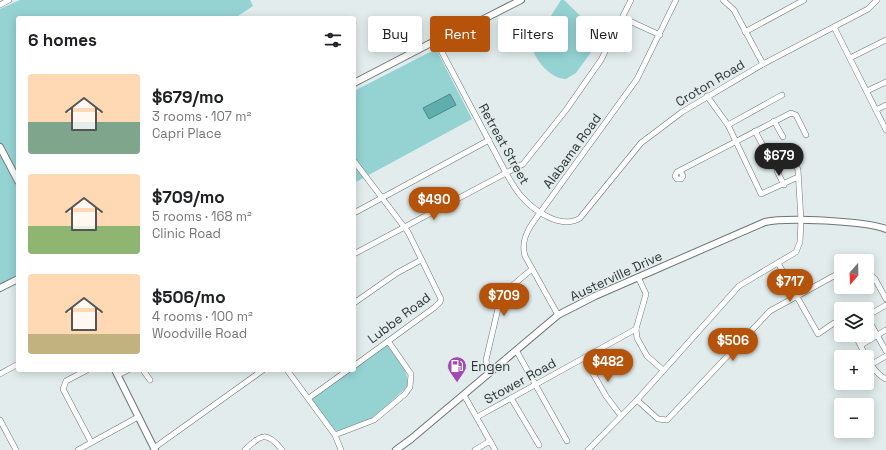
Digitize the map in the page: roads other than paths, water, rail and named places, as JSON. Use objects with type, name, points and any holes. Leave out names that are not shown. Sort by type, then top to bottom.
[{"type":"street","points":[[0,5],[9,0]]},
{"type":"street","points":[[490,16],[521,0]]},
{"type":"street","points":[[624,16],[631,0]]},
{"type":"street","name":"Alabama Road","points":[[558,315],[525,256],[524,242],[528,230],[638,79],[676,0]]},
{"type":"street","points":[[725,0],[734,10],[763,64]]},
{"type":"street","points":[[746,32],[804,0]]},
{"type":"street","name":"Croton Road","points":[[580,218],[641,143],[707,96],[763,64],[868,9],[877,0]]},
{"type":"street","points":[[632,22],[660,35]]},
{"type":"street","points":[[834,27],[886,130]]},
{"type":"street","points":[[850,58],[886,40]]},
{"type":"street","points":[[356,82],[430,44]]},
{"type":"street","name":"Retreat Street","points":[[442,52],[506,173],[522,198],[540,213],[566,222],[571,222],[580,218]]},
{"type":"street","points":[[356,253],[506,173],[527,160],[566,110],[605,52]]},
{"type":"street","points":[[867,91],[886,82]]},
{"type":"street","points":[[728,125],[782,95]]},
{"type":"street","points":[[707,96],[717,112],[728,125],[761,194],[798,177]]},
{"type":"street","points":[[876,110],[886,105]]},
{"type":"street","points":[[681,172],[755,131],[792,113],[796,115],[806,135]]},
{"type":"street","points":[[774,121],[783,137]]},
{"type":"street","points":[[755,131],[763,146]]},
{"type":"street","points":[[356,212],[489,140]]},
{"type":"street","points":[[0,147],[16,177]]},
{"type":"street","points":[[588,450],[637,400],[739,286],[793,254],[799,247],[801,220],[798,170],[792,153]]},
{"type":"street","name":"Lubbe Road","points":[[356,164],[410,235],[440,296],[440,302],[356,365]]},
{"type":"street","points":[[777,171],[786,183],[798,190]]},
{"type":"street","name":"Austerville Drive","points":[[396,450],[464,395],[558,315],[595,296],[757,225],[780,220],[801,220],[872,225],[886,229]]},
{"type":"street","points":[[356,302],[397,272],[421,260]]},
{"type":"street","points":[[778,263],[818,334],[834,323]]},
{"type":"street","points":[[489,374],[486,360],[500,300],[506,291],[532,269]]},
{"type":"street","points":[[637,400],[658,419],[667,420],[770,311],[795,295],[834,276]]},
{"type":"street","points":[[638,277],[646,294],[636,329],[637,338],[644,352],[663,370]]},
{"type":"street","points":[[874,277],[886,299]]},
{"type":"street","points":[[0,288],[16,279]]},
{"type":"street","points":[[874,312],[886,305]]},
{"type":"street","points":[[874,328],[884,344],[886,351]]},
{"type":"street","name":"Stower Road","points":[[477,417],[636,329]]},
{"type":"street","points":[[861,345],[886,330]]},
{"type":"street","points":[[335,435],[374,420],[406,394],[410,387],[411,374],[388,341]]},
{"type":"street","points":[[859,342],[864,350]]},
{"type":"street","points":[[516,350],[567,441]]},
{"type":"street","points":[[874,363],[886,356]]},
{"type":"street","points":[[584,358],[606,396],[621,416]]},
{"type":"street","points":[[0,374],[16,365]]},
{"type":"street","points":[[874,367],[879,374],[886,379]]},
{"type":"street","points":[[83,372],[66,381],[63,389],[91,442]]},
{"type":"street","points":[[144,372],[150,380]]},
{"type":"street","points":[[117,373],[154,449],[260,372]]},
{"type":"street","points":[[289,372],[335,435],[341,450]]},
{"type":"street","points":[[309,398],[345,372]]},
{"type":"street","points":[[464,395],[495,450]]},
{"type":"street","points":[[511,398],[539,445]]},
{"type":"street","points":[[78,450],[138,417]]},
{"type":"street","points":[[0,420],[16,450]]},
{"type":"street","points":[[245,450],[259,438],[266,436],[272,438],[282,450]]},
{"type":"street","points":[[475,450],[490,441]]},
{"type":"place","name":"Engen","points":[[457,383]]}]
